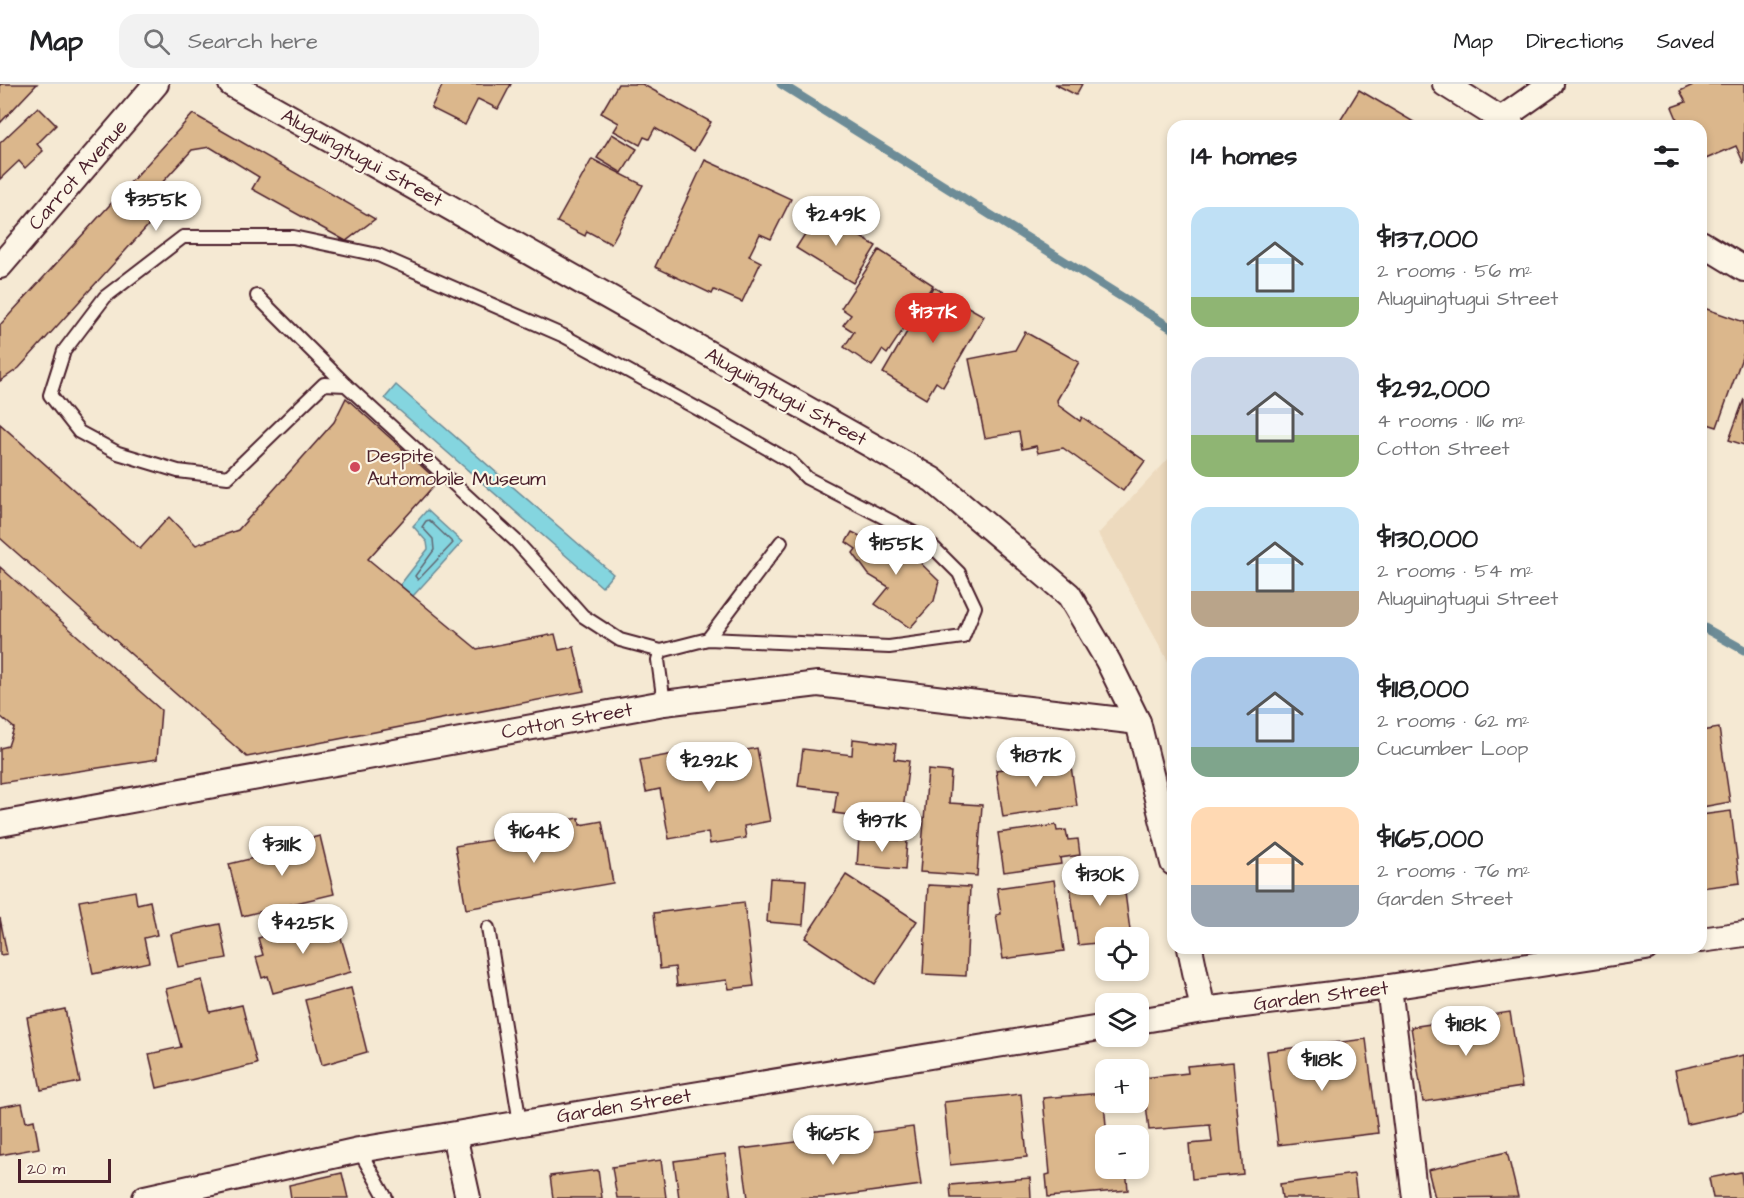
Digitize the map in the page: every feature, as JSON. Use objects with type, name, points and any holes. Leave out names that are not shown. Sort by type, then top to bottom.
[{"type":"street","name":"Carrot Avenue","points":[[0,266],[156,84]]},
{"type":"street","name":"Aluguingtugui Street","points":[[231,84],[933,480],[1069,595],[1108,661],[1138,722],[1167,839]]},
{"type":"street","points":[[1445,84],[1503,120]]},
{"type":"street","points":[[1508,120],[1551,84]]},
{"type":"street","points":[[1707,247],[1744,269]]},
{"type":"street","name":"Cotton Street","points":[[0,824],[664,703],[818,684],[1138,722]]},
{"type":"street","points":[[1707,939],[1744,934]]},
{"type":"street","points":[[1191,954],[1203,1010]]},
{"type":"street","name":"Garden Street","points":[[1149,1019],[1203,1010],[1389,987],[1606,954]]},
{"type":"street","points":[[1389,987],[1415,1198]]},
{"type":"street","name":"Garden Street","points":[[145,1198],[359,1150],[1095,1029]]},
{"type":"street","points":[[454,1135],[468,1198]]},
{"type":"lane","points":[[257,296],[346,385],[516,541],[583,616],[620,640],[661,651],[708,639],[889,647],[963,637],[975,607],[959,573],[924,538],[807,478],[791,462],[721,421],[564,336],[378,255],[292,237],[183,237],[105,297],[64,351],[50,396],[79,432],[118,453],[178,471],[228,477],[324,384],[346,385]]},
{"type":"lane","points":[[708,639],[781,542]]},
{"type":"lane","points":[[661,651],[658,660],[664,703]]},
{"type":"lane","points":[[488,928],[520,1123]]},
{"type":"lane","points":[[359,1150],[386,1198]]},
{"type":"shaded area","points":[[1167,460],[1167,659],[1098,534]]},
{"type":"water","points":[[396,385],[613,574],[602,587],[385,398]]},
{"type":"water","points":[[427,510],[462,542],[413,596],[400,585],[428,549],[427,542],[413,526]]},
{"type":"building","points":[[0,84],[37,84],[0,123]]},
{"type":"building","points":[[443,84],[511,84],[498,109],[478,99],[465,125],[431,108]]},
{"type":"building","points":[[618,84],[642,84],[711,122],[694,151],[655,128],[649,139],[644,137],[640,145],[614,131],[619,123],[601,113]]},
{"type":"building","points":[[1055,84],[1082,84],[1076,95]]},
{"type":"building","points":[[1695,84],[1744,84],[1744,164],[1736,146],[1707,158],[1707,120],[1677,120],[1672,107],[1686,102],[1680,91]]},
{"type":"building","points":[[1359,90],[1410,120],[1341,120]]},
{"type":"building","points":[[38,107],[56,125],[37,144],[43,151],[25,168],[19,161],[0,179],[0,143]]},
{"type":"building","points":[[193,114],[375,219],[346,241],[252,189],[259,177],[210,147],[192,150],[160,185],[165,207],[19,368],[0,381],[0,325]]},
{"type":"building","points":[[612,134],[637,149],[622,173],[597,158]]},
{"type":"building","points":[[592,159],[643,185],[611,244],[587,231],[585,236],[557,222]]},
{"type":"building","points":[[705,160],[791,199],[771,239],[760,234],[749,256],[761,262],[742,302],[714,290],[712,294],[655,267]]},
{"type":"building","points":[[819,212],[876,246],[853,283],[796,248]]},
{"type":"building","points":[[879,250],[933,285],[887,354],[882,350],[872,366],[844,347],[854,332],[843,325],[851,315],[841,308]]},
{"type":"building","points":[[933,287],[984,316],[943,387],[936,382],[926,399],[883,373]]},
{"type":"building","points":[[1707,309],[1744,322],[1744,352],[1717,427],[1707,424]]},
{"type":"building","points":[[1025,332],[1079,362],[1057,400],[1058,405],[1080,421],[1082,417],[1145,461],[1123,491],[1063,448],[1038,453],[1036,446],[1022,449],[1019,432],[985,438],[969,359],[1015,350]]},
{"type":"building","points":[[346,398],[438,481],[368,559],[477,649],[555,634],[559,650],[574,647],[584,691],[247,757],[0,538],[0,424],[140,549],[169,517],[196,545],[238,530],[334,422]]},
{"type":"building","points":[[1744,399],[1744,445],[1729,440]]},
{"type":"building","points":[[868,530],[904,547],[939,581],[934,601],[910,628],[875,604],[889,587],[869,575],[853,553],[856,549],[846,542],[852,532],[862,537]]},
{"type":"building","points":[[0,567],[161,710],[157,759],[0,783],[0,748],[8,746],[14,728],[0,716]]},
{"type":"building","points":[[1719,728],[1730,802],[1707,806],[1707,730]]},
{"type":"building","points":[[853,739],[896,744],[894,759],[909,761],[900,836],[870,832],[872,818],[834,813],[837,791],[798,786],[803,749],[852,755]]},
{"type":"building","points":[[757,748],[770,821],[744,826],[746,838],[710,844],[708,832],[669,839],[660,789],[646,792],[640,760],[696,750],[697,759]]},
{"type":"building","points":[[1070,760],[1077,806],[1003,817],[996,770]]},
{"type":"building","points":[[928,770],[951,772],[949,803],[982,805],[977,876],[920,872]]},
{"type":"building","points":[[1731,811],[1740,883],[1707,887],[1707,814]]},
{"type":"building","points":[[579,818],[580,825],[602,821],[613,883],[466,909],[455,846],[503,838],[502,833],[529,829],[529,833],[559,828],[558,822]]},
{"type":"building","points":[[1056,825],[1057,831],[1066,830],[1068,840],[1078,839],[1080,855],[1060,858],[1061,864],[1004,872],[998,833]]},
{"type":"building","points":[[320,836],[334,894],[242,916],[229,864],[262,856],[261,850]]},
{"type":"building","points":[[859,837],[907,841],[905,870],[857,865]]},
{"type":"building","points":[[1122,870],[1130,927],[1095,927],[1095,943],[1078,945],[1069,877]]},
{"type":"building","points":[[846,875],[917,921],[875,984],[805,938]]},
{"type":"building","points":[[770,878],[806,880],[803,925],[767,922]]},
{"type":"building","points":[[1054,880],[1064,951],[1003,959],[996,915],[1001,914],[997,888]]},
{"type":"building","points":[[928,885],[970,887],[966,976],[923,974]]},
{"type":"building","points":[[135,891],[137,904],[150,901],[157,935],[144,938],[149,962],[93,974],[79,901]]},
{"type":"building","points":[[744,902],[754,986],[729,989],[727,980],[677,986],[675,967],[660,969],[654,913]]},
{"type":"building","points":[[335,917],[351,972],[273,993],[268,976],[262,978],[256,957],[263,955],[258,938]]},
{"type":"building","points":[[0,918],[7,954],[0,955]]},
{"type":"building","points":[[220,924],[227,958],[178,967],[171,934]]},
{"type":"building","points":[[202,980],[210,1012],[242,1005],[257,1064],[157,1088],[149,1054],[181,1047],[166,989]]},
{"type":"building","points":[[351,988],[367,1052],[322,1065],[305,1000]]},
{"type":"building","points":[[65,1009],[80,1082],[41,1090],[27,1017]]},
{"type":"building","points":[[1510,1012],[1522,1087],[1423,1102],[1411,1027]]},
{"type":"building","points":[[1366,1039],[1378,1133],[1278,1145],[1267,1051]]},
{"type":"building","points":[[1744,1055],[1744,1112],[1687,1124],[1675,1070]]},
{"type":"building","points":[[1233,1062],[1243,1174],[1192,1179],[1189,1144],[1212,1142],[1210,1125],[1149,1130],[1147,1113],[1149,1113],[1149,1077],[1188,1073],[1187,1066]]},
{"type":"building","points":[[1021,1094],[1027,1157],[950,1165],[944,1102]]},
{"type":"building","points":[[1095,1094],[1095,1113],[1105,1113],[1106,1125],[1095,1125],[1095,1179],[1127,1179],[1128,1190],[1048,1197],[1046,1175],[1050,1174],[1043,1098]]},
{"type":"building","points":[[22,1103],[26,1122],[34,1120],[39,1148],[0,1155],[0,1107]]},
{"type":"building","points":[[913,1127],[921,1185],[824,1198],[748,1198],[741,1149]]},
{"type":"building","points":[[1507,1152],[1518,1197],[1435,1198],[1428,1170]]},
{"type":"building","points":[[725,1154],[731,1198],[679,1198],[674,1161]]},
{"type":"building","points":[[661,1160],[666,1198],[617,1198],[612,1167]]},
{"type":"building","points":[[598,1170],[602,1198],[553,1198],[550,1176]]},
{"type":"building","points":[[1741,1172],[1744,1198],[1713,1198],[1709,1178]]},
{"type":"building","points":[[342,1173],[348,1198],[291,1198],[289,1185]]},
{"type":"building","points":[[1354,1174],[1357,1198],[1282,1198],[1280,1184]]},
{"type":"building","points":[[1030,1178],[1031,1198],[951,1198],[950,1185]]},
{"type":"waterway","points":[[781,84],[1167,325]]},
{"type":"waterway","points":[[1707,629],[1744,650]]},
{"type":"place","name":"Despite Automobile Museum","points":[[355,467]]}]
